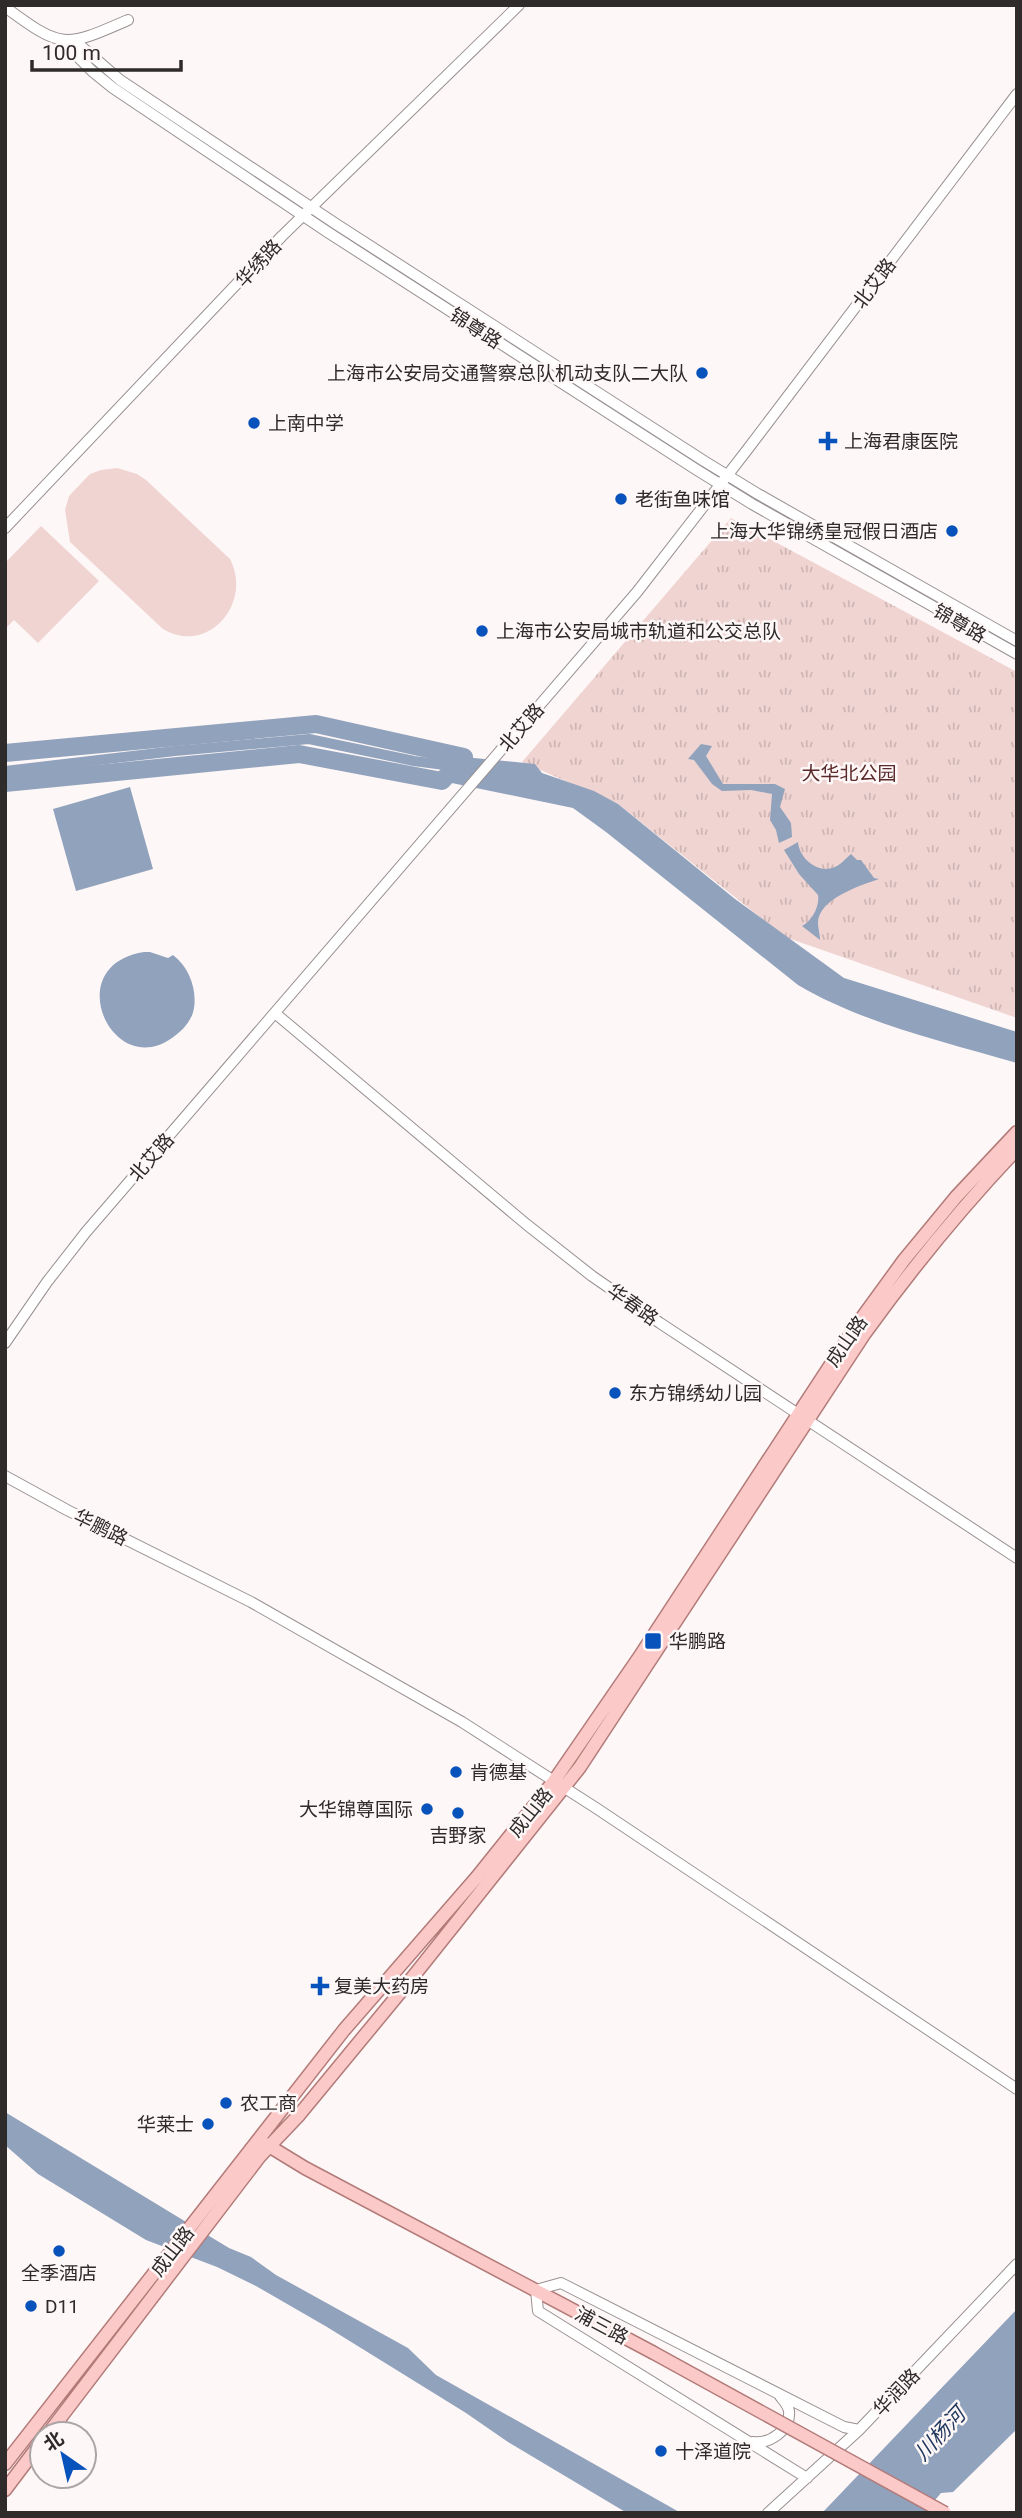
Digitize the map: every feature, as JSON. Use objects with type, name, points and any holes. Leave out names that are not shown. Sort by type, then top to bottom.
[{"type":"main road","name":"成山路","points":[[264,2143],[299,2115],[412,1978],[560,1785],[638,1659],[904,1260],[956,1197],[1017,1132]]},
{"type":"main road","name":"成山路","points":[[802,1416],[912,1268],[965,1204],[1017,1149]]},
{"type":"main road","name":"成山路","points":[[58,2420],[198,2226],[264,2143],[344,2030],[560,1785]]},
{"type":"main road","name":"浦三路","points":[[264,2143],[305,2168],[652,2352],[945,2513]]},
{"type":"main road","name":"成山路","points":[[5,2464],[169,2265]]},
{"type":"main road","points":[[5,2490],[28,2460]]},
{"type":"street","name":"华绣路","points":[[5,528],[303,216],[519,5]]},
{"type":"street","points":[[5,7],[37,31],[61,40],[75,41],[128,20]]},
{"type":"street","name":"锦尊路","points":[[61,40],[113,88],[303,216],[721,485],[1017,654]]},
{"type":"street","name":"锦尊路","points":[[75,41],[120,80],[311,208],[728,476],[1017,641]]},
{"type":"street","name":"北艾路","points":[[5,1343],[72,1250],[637,592],[1017,94]]},
{"type":"street","name":"华春路","points":[[276,1014],[592,1276],[1017,1558]]},
{"type":"street","name":"华鹏路","points":[[5,1476],[262,1608],[462,1722],[1017,2089]]},
{"type":"street","name":"华润路","points":[[768,2513],[859,2430],[1017,2264]]},
{"type":"street","points":[[807,2478],[538,2311],[536,2290],[561,2283],[845,2427],[859,2430]]},
{"type":"street","points":[[749,2442],[764,2444],[776,2438],[789,2418],[789,2408],[777,2393]]},
{"type":"green space","points":[[117,468],[137,474],[146,480],[230,559],[236,576],[236,592],[231,608],[222,621],[210,630],[196,636],[180,636],[163,629],[70,542],[65,510],[69,496],[90,474]]},
{"type":"green space","name":"大华北公园","points":[[731,518],[1017,672],[1017,1018],[785,937],[618,804],[522,762]]},
{"type":"green space","points":[[41,526],[99,581],[38,643],[14,620],[5,629],[5,563]]},
{"type":"water","points":[[701,744],[712,746],[706,756],[723,784],[775,784],[785,789],[780,807],[791,823],[792,837],[779,843],[770,820],[772,794],[751,790],[722,791],[712,784],[694,760],[688,759]]},
{"type":"water","points":[[464,757],[535,764],[542,773],[594,791],[618,804],[735,899],[844,978],[1017,1032],[1017,1063],[876,1021],[798,985],[573,808],[442,781]]},
{"type":"water","points":[[130,787],[153,869],[76,891],[53,809]]},
{"type":"water","points":[[798,842],[801,853],[814,866],[832,868],[851,854],[861,860],[874,878],[879,879],[842,894],[825,907],[818,923],[820,940],[802,926],[814,913],[818,895],[799,874],[784,850]]},
{"type":"water","points":[[144,952],[168,958],[173,955],[179,960],[191,979],[195,1001],[193,1013],[186,1025],[172,1038],[150,1047],[130,1045],[114,1033],[104,1016],[100,996],[104,977],[118,961]]},
{"type":"water","points":[[5,2112],[229,2248],[251,2257],[276,2275],[408,2348],[436,2375],[681,2513],[627,2513],[256,2286],[217,2267],[146,2240],[38,2174],[5,2145]]},
{"type":"water","name":"川杨河","points":[[1017,2309],[1017,2429],[953,2492],[941,2493],[924,2513],[822,2513]]},
{"type":"waterway","points":[[5,753],[316,724],[464,757],[442,781],[299,754],[5,783]]},
{"type":"waterway","points":[[5,771],[309,739],[414,761],[467,768]]},
{"type":"place","name":"上海市公安局交通警察总队机动支队二大队","points":[[702,373]]},
{"type":"place","name":"上南中学","points":[[254,423]]},
{"type":"place","name":"上海君康医院","points":[[828,441]]},
{"type":"place","name":"老街鱼味馆","points":[[621,499]]},
{"type":"place","name":"上海大华锦绣皇冠假日酒店","points":[[952,531]]},
{"type":"place","name":"上海市公安局城市轨道和公交总队","points":[[482,631]]},
{"type":"place","name":"东方锦绣幼儿园","points":[[615,1393]]},
{"type":"place","name":"华鹏路","points":[[653,1641]]},
{"type":"place","name":"肯德基","points":[[456,1772]]},
{"type":"place","name":"大华锦尊国际","points":[[427,1809]]},
{"type":"place","name":"吉野家","points":[[458,1813]]},
{"type":"place","name":"复美大药房","points":[[320,1986]]},
{"type":"place","name":"农工商","points":[[226,2103]]},
{"type":"place","name":"华莱士","points":[[208,2124]]},
{"type":"place","name":"全季酒店","points":[[59,2251]]},
{"type":"place","name":"D11","points":[[31,2306]]},
{"type":"place","name":"十泽道院","points":[[661,2451]]}]
